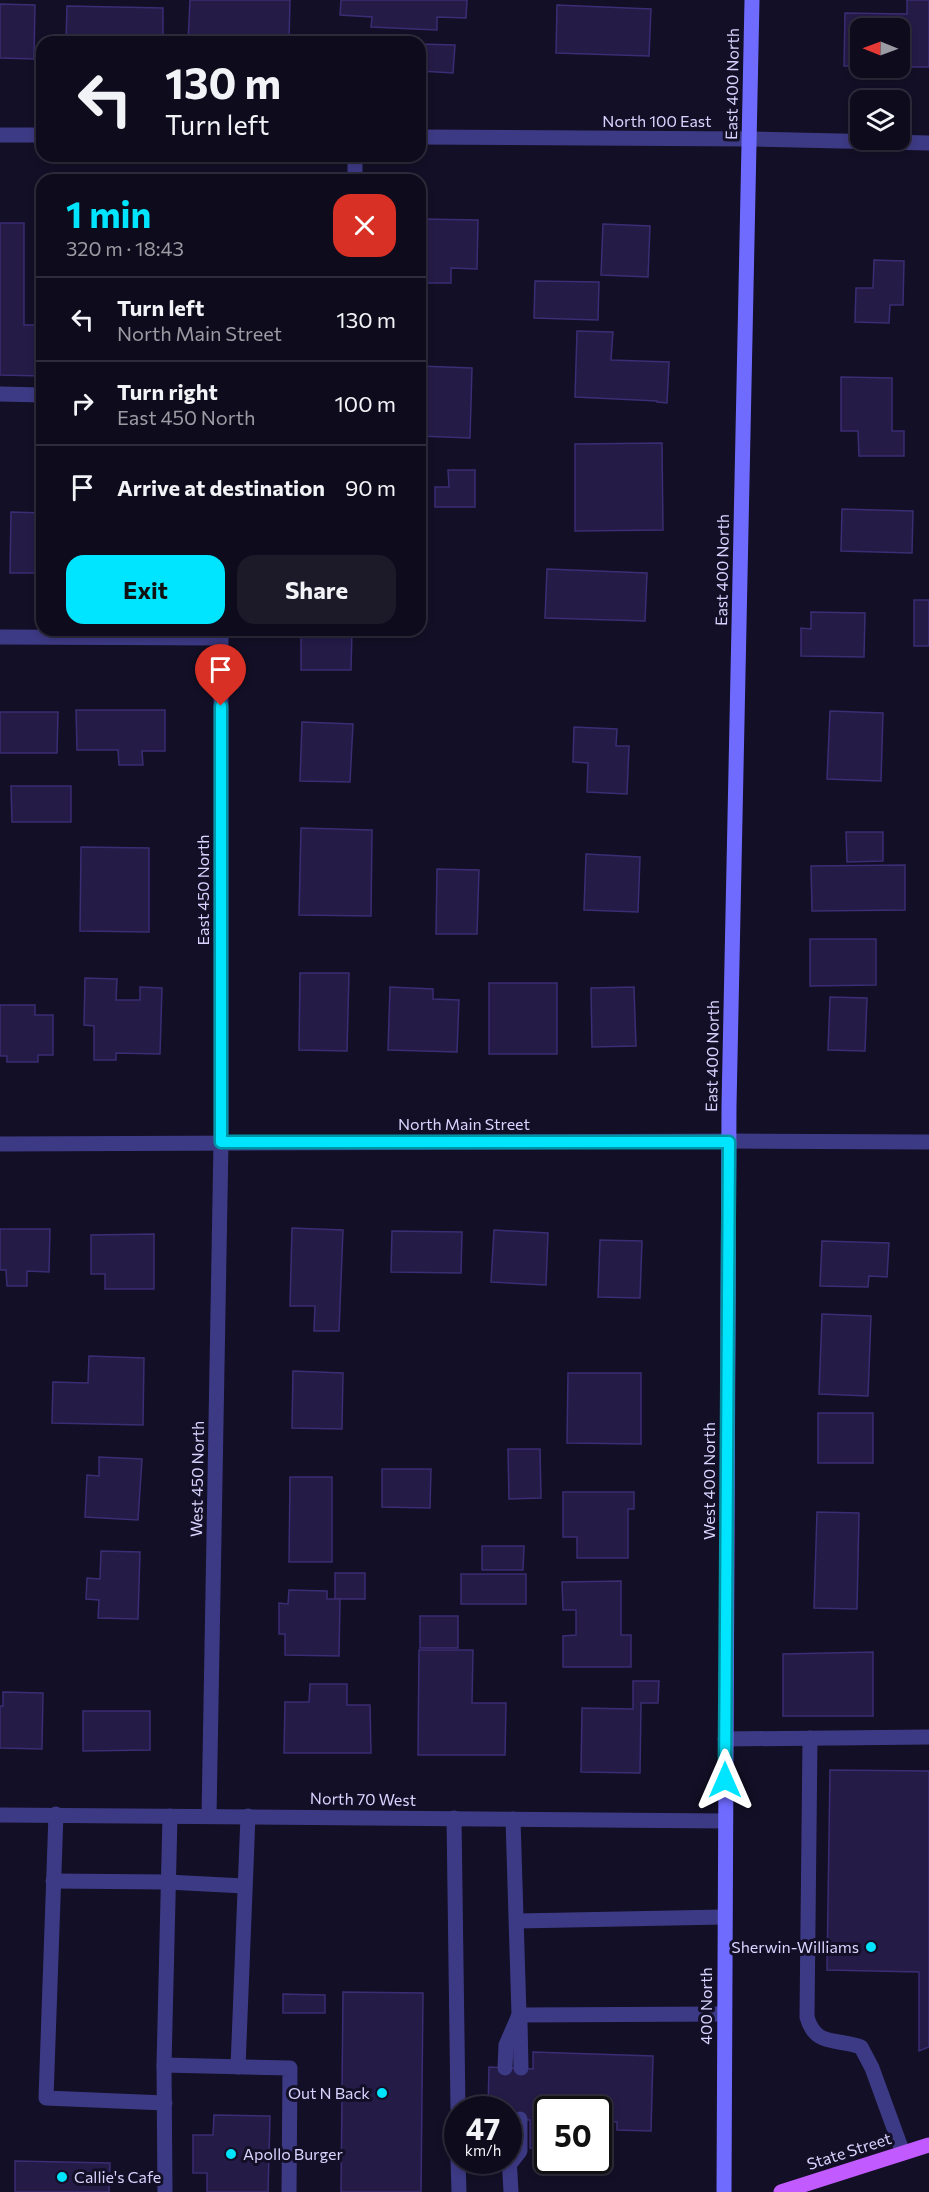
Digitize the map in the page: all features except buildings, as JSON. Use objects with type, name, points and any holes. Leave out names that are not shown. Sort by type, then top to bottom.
[{"type":"main road","name":"East 400 North","points":[[729,1142],[752,0]]},
{"type":"main road","name":"West 400 North","points":[[725,1821],[729,1142]]},
{"type":"main road","name":"400 North","points":[[724,2192],[725,1821]]},
{"type":"main road","name":"State Street","points":[[781,2192],[929,2145]]},
{"type":"street","points":[[0,135],[36,135]]},
{"type":"street","name":"North 100 East","points":[[426,137],[749,139],[929,143]]},
{"type":"street","points":[[0,394],[36,394]]},
{"type":"street","name":"East 450 North","points":[[0,637],[221,638],[221,1142]]},
{"type":"street","name":"West 450 North","points":[[209,1816],[221,1142]]},
{"type":"street","name":"North Main Street","points":[[0,1144],[929,1142]]},
{"type":"street","points":[[725,1739],[929,1737]]},
{"type":"street","points":[[810,1738],[807,2017],[810,2028],[818,2036],[861,2047],[872,2067],[903,2153]]},
{"type":"street","points":[[56,1814],[46,2098],[165,2103]]},
{"type":"street","name":"North 70 West","points":[[0,1815],[725,1821]]},
{"type":"street","points":[[165,2192],[164,2065],[170,1816]]},
{"type":"street","points":[[238,2067],[248,1816]]},
{"type":"street","points":[[454,1818],[458,2096]]},
{"type":"street","points":[[513,1819],[519,2015],[506,2045],[513,2068]]},
{"type":"street","points":[[53,1881],[167,1882],[244,1886]]},
{"type":"street","points":[[517,1921],[724,1917]]},
{"type":"street","points":[[519,2015],[724,2014]]},
{"type":"street","points":[[164,2065],[290,2067],[289,2192]]},
{"type":"street","points":[[459,2174],[459,2192]]},
{"type":"street","points":[[510,2174],[511,2192]]},
{"type":"place","name":"Sherwin-Williams","points":[[871,1947]]},
{"type":"place","name":"Out N Back","points":[[382,2093]]},
{"type":"place","name":"Apollo Burger","points":[[231,2154]]},
{"type":"place","name":"Callie's Cafe","points":[[62,2177]]},
{"type":"route","points":[[221,706],[221,1142],[729,1142],[725,1780]]}]
